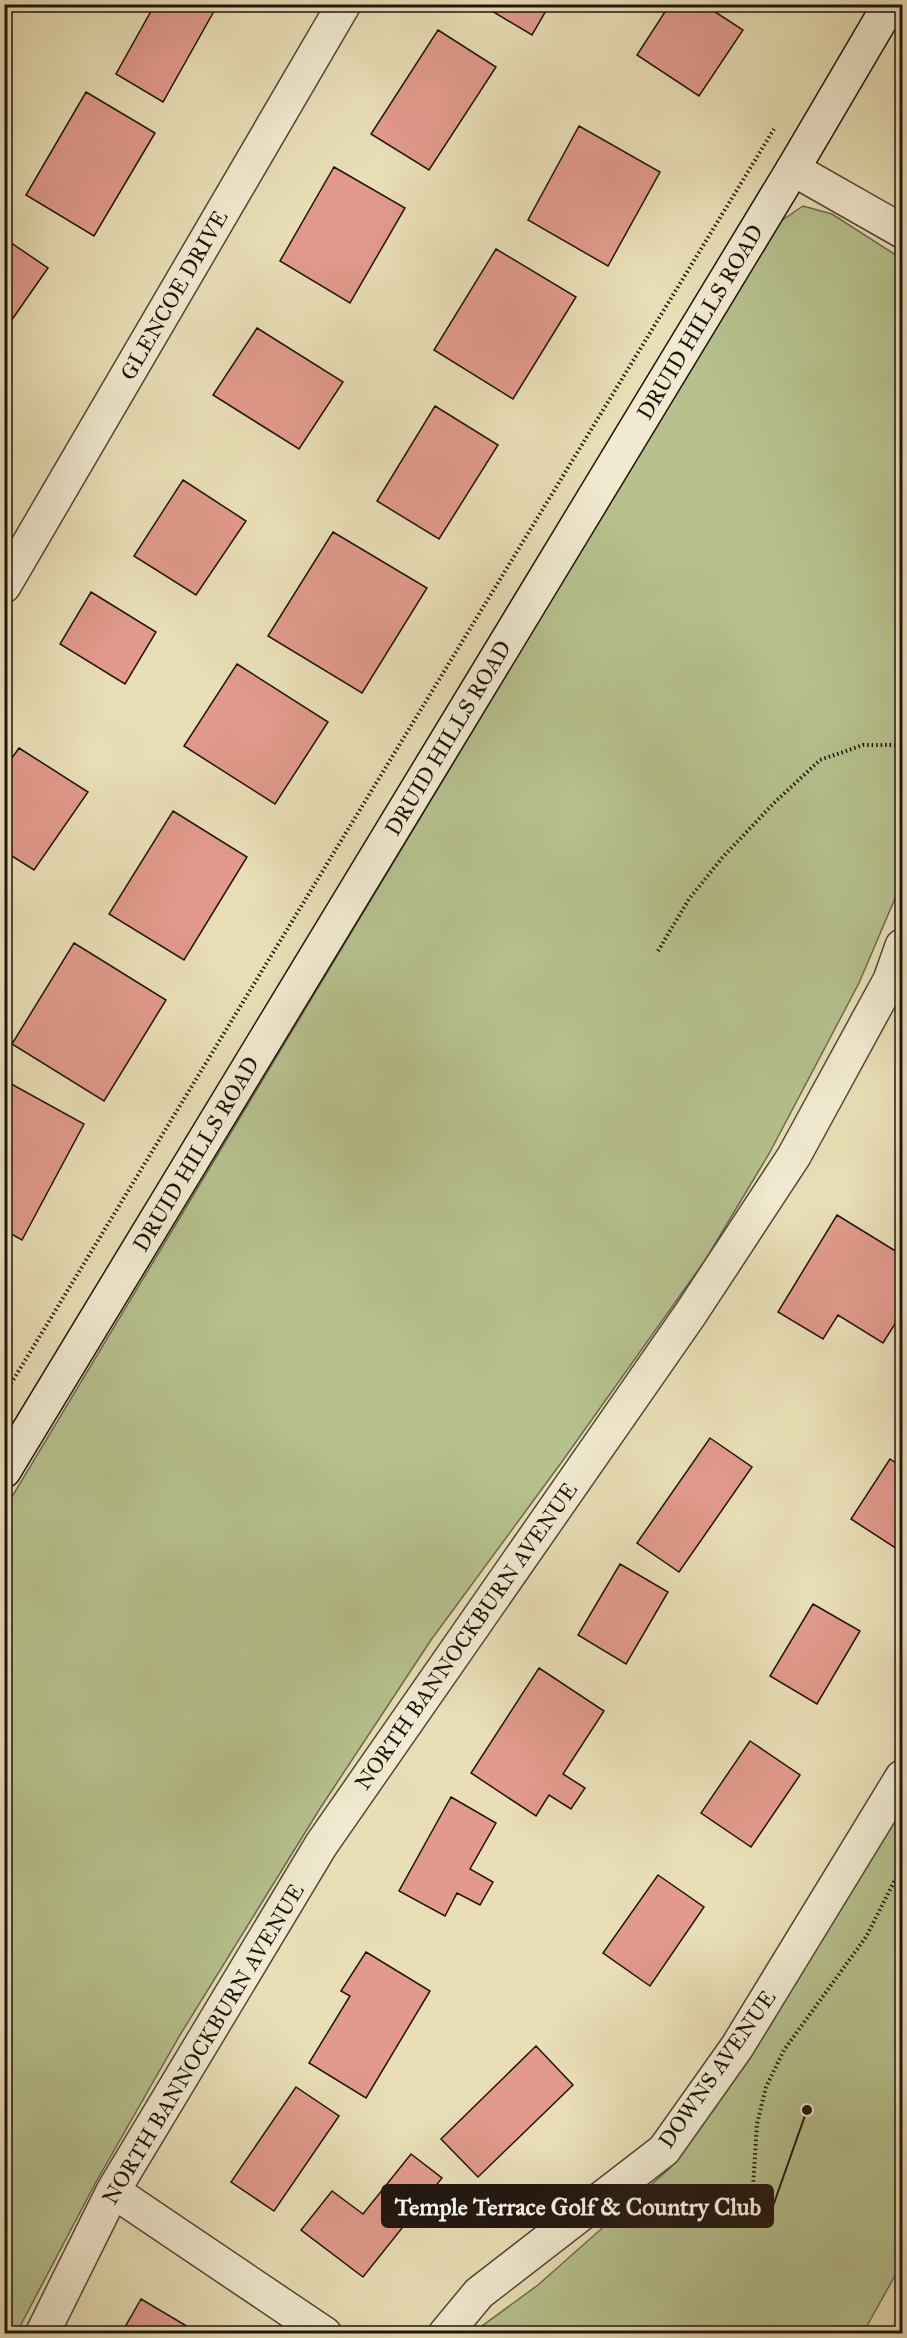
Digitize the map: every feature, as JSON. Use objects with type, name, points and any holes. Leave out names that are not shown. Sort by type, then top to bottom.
[{"type":"street","name":"GLENCOE DRIVE","points":[[4,586],[344,4]]},
{"type":"street","name":"DRUID HILLS ROAD","points":[[4,1471],[793,169],[890,4]]},
{"type":"street","points":[[793,169],[903,231]]},
{"type":"street","name":"NORTH BANNOCKBURN AVENUE","points":[[42,2334],[113,2191],[321,1845],[691,1312],[794,1156],[896,988],[903,946]]},
{"type":"street","name":"DOWNS AVENUE","points":[[445,2334],[479,2293],[664,2150],[737,2047],[903,1777]]},
{"type":"street","points":[[113,2191],[325,2334]]},
{"type":"path","points":[[4,1395],[775,127]]},
{"type":"path","points":[[658,951],[688,899],[722,858],[774,803],[820,760],[863,745],[903,745]]},
{"type":"path","points":[[752,2204],[757,2124],[766,2087],[784,2050],[866,1937],[903,1866]]},
{"type":"green space","points":[[803,206],[832,214],[902,259],[902,882],[859,983],[770,1152],[706,1259],[561,1463],[431,1640],[319,1810],[180,2035],[96,2182],[16,2334],[4,2333],[4,1510],[778,223]]},
{"type":"green space","points":[[902,1803],[902,2263],[863,2333],[471,2334],[538,2285],[670,2168],[753,2052]]},
{"type":"building","points":[[155,4],[218,4],[163,102],[116,74]]},
{"type":"building","points":[[480,4],[550,4],[532,35]]},
{"type":"building","points":[[670,4],[703,4],[743,30],[699,96],[637,55]]},
{"type":"building","points":[[438,30],[496,67],[429,170],[371,134]]},
{"type":"building","points":[[86,92],[155,133],[94,236],[26,195]]},
{"type":"building","points":[[579,126],[660,172],[608,266],[528,220]]},
{"type":"building","points":[[334,167],[405,208],[350,303],[280,261]]},
{"type":"building","points":[[4,238],[48,268],[4,331]]},
{"type":"building","points":[[496,249],[576,297],[513,399],[434,350]]},
{"type":"building","points":[[257,328],[343,382],[299,449],[213,395]]},
{"type":"building","points":[[435,406],[498,445],[439,539],[377,501]]},
{"type":"building","points":[[183,480],[246,521],[196,595],[134,556]]},
{"type":"building","points":[[333,532],[427,588],[362,693],[268,636]]},
{"type":"building","points":[[91,592],[156,632],[125,684],[60,644]]},
{"type":"building","points":[[237,664],[328,722],[275,804],[184,746]]},
{"type":"building","points":[[19,748],[88,792],[34,870],[4,851],[4,769]]},
{"type":"building","points":[[173,811],[247,857],[184,960],[109,914]]},
{"type":"building","points":[[4,942],[12,955],[4,959]]},
{"type":"building","points":[[74,943],[166,1000],[104,1101],[12,1044]]},
{"type":"building","points":[[4,1080],[84,1124],[22,1240],[4,1230]]},
{"type":"building","points":[[837,1215],[902,1255],[902,1322],[898,1319],[883,1343],[838,1315],[823,1339],[778,1312]]},
{"type":"building","points":[[710,1438],[752,1467],[679,1572],[637,1543]]},
{"type":"building","points":[[890,1459],[902,1467],[902,1541],[897,1549],[851,1519]]},
{"type":"building","points":[[620,1564],[668,1592],[626,1664],[578,1635]]},
{"type":"building","points":[[813,1604],[860,1631],[817,1704],[770,1676]]},
{"type":"building","points":[[539,1668],[604,1711],[563,1774],[585,1788],[571,1809],[549,1795],[536,1816],[471,1773]]},
{"type":"building","points":[[750,1741],[800,1775],[751,1847],[701,1813]]},
{"type":"building","points":[[451,1797],[496,1823],[470,1869],[493,1882],[480,1905],[457,1893],[445,1916],[399,1891]]},
{"type":"building","points":[[658,1875],[704,1907],[650,1986],[603,1953]]},
{"type":"building","points":[[366,1952],[430,1991],[366,2098],[309,2063],[350,1996],[341,1991]]},
{"type":"building","points":[[536,2046],[573,2085],[478,2177],[441,2139]]},
{"type":"building","points":[[296,2087],[339,2116],[274,2211],[231,2182]]},
{"type":"building","points":[[411,2154],[442,2178],[363,2277],[301,2230],[332,2191],[363,2214]]},
{"type":"building","points":[[141,2299],[190,2328],[186,2334],[121,2334]]},
{"type":"place","name":"Temple Terrace Golf & Country Club","points":[[807,2110]]}]
